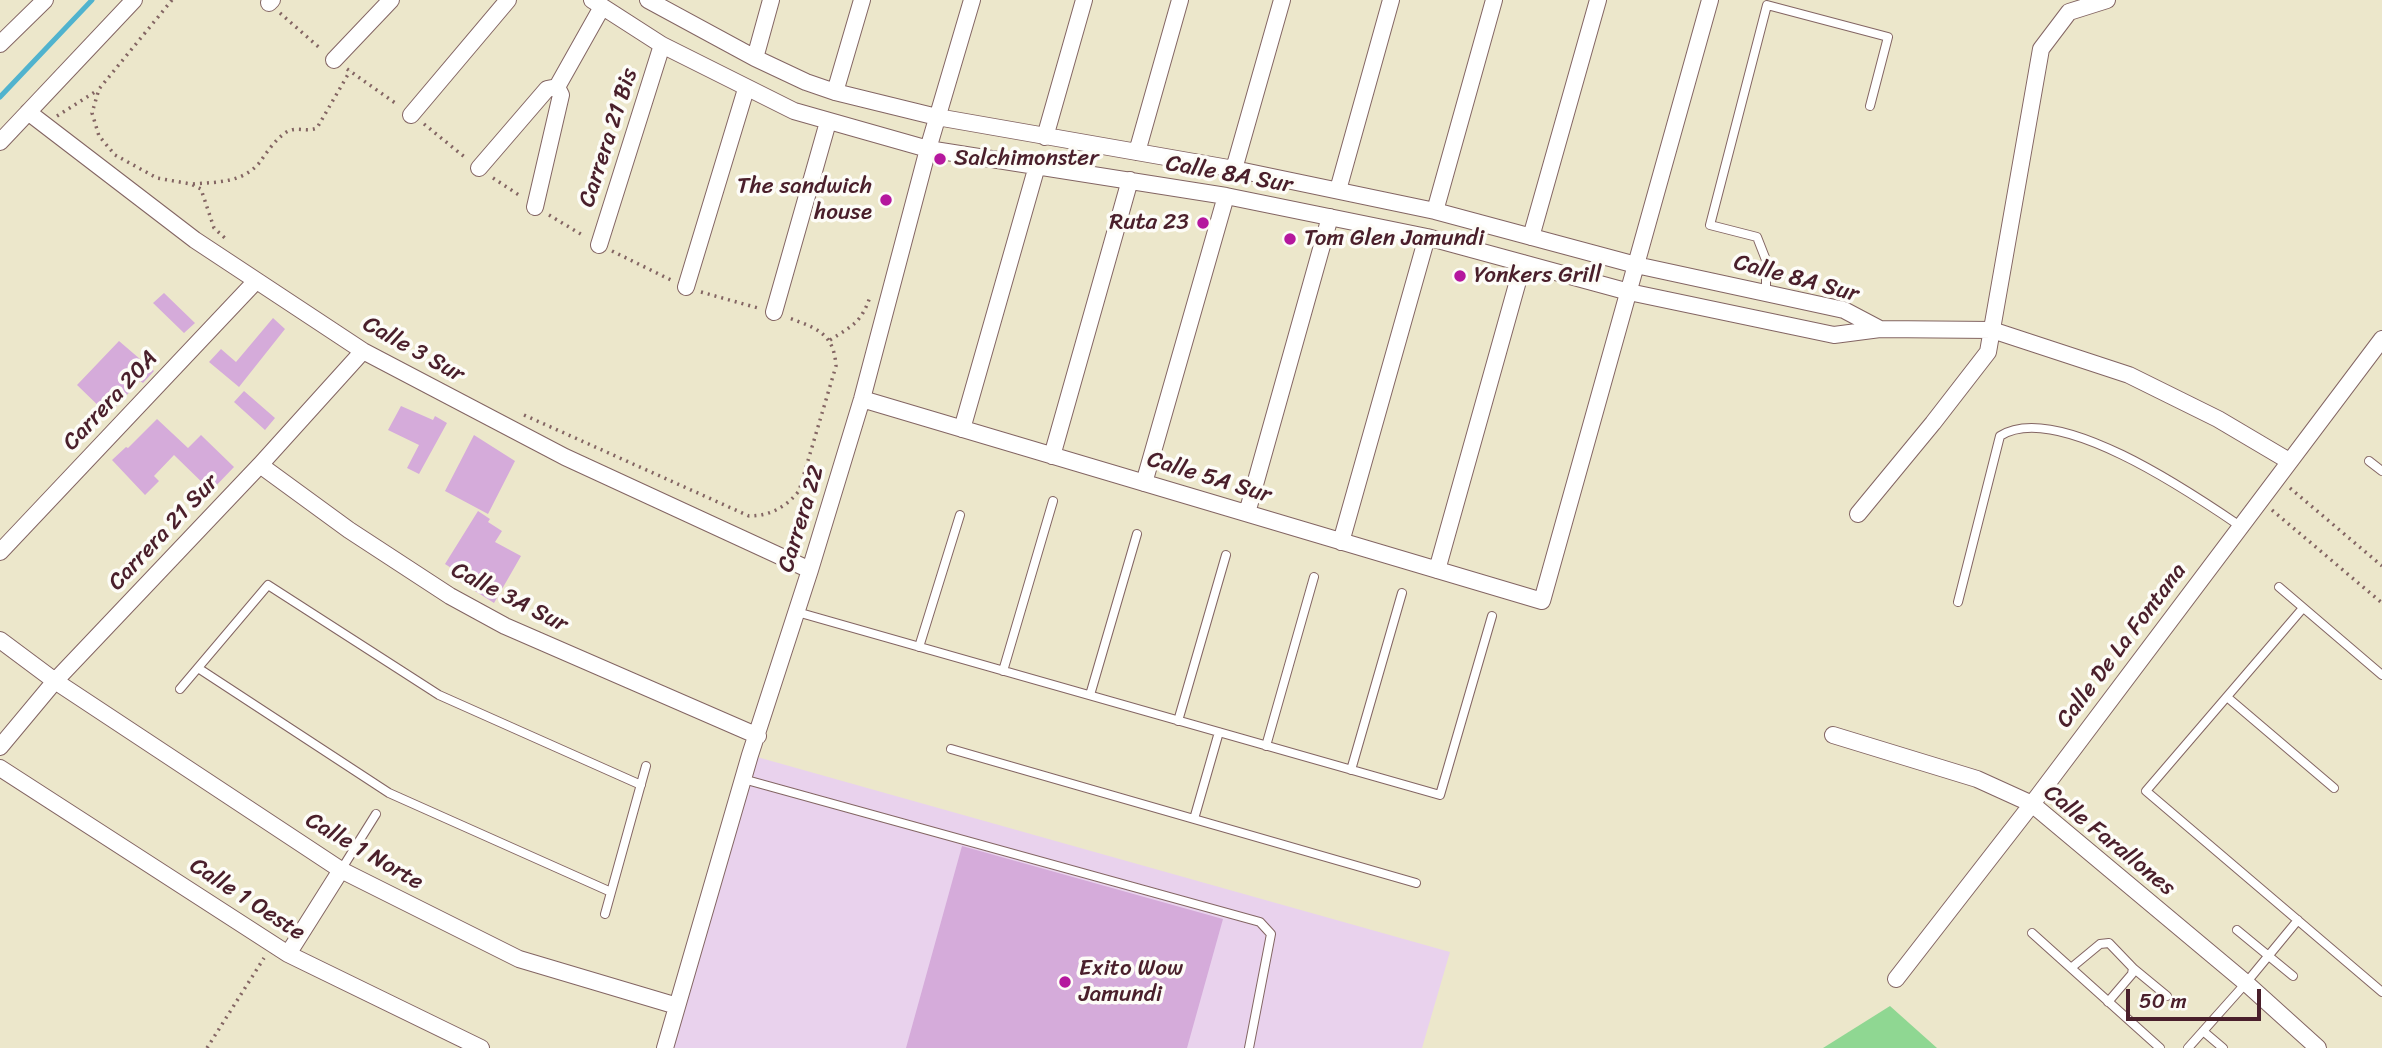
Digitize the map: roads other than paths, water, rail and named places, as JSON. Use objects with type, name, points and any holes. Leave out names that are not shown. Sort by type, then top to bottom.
[{"type":"street","points":[[0,44],[45,0]]},
{"type":"street","points":[[0,142],[134,0]]},
{"type":"street","points":[[334,60],[391,0]]},
{"type":"street","points":[[411,115],[508,0]]},
{"type":"street","name":"Calle 8A Sur","points":[[648,0],[755,58],[806,82],[835,92],[937,117],[1234,169],[1434,211],[1636,265],[1843,310],[1880,329]]},
{"type":"street","points":[[676,17],[680,0]]},
{"type":"street","points":[[755,58],[771,0]]},
{"type":"street","points":[[835,92],[862,0]]},
{"type":"street","name":"Carrera 22","points":[[665,1048],[743,779],[862,399],[928,149],[972,0]]},
{"type":"street","points":[[1045,137],[1084,0]]},
{"type":"street","points":[[1138,152],[1180,0]]},
{"type":"street","points":[[1234,169],[1282,0]]},
{"type":"street","points":[[1338,190],[1391,0]]},
{"type":"street","points":[[1434,211],[1494,0]]},
{"type":"street","points":[[1531,237],[1598,0]]},
{"type":"street","points":[[1629,292],[1710,0]]},
{"type":"street","points":[[1858,514],[1988,352],[2041,49],[2069,12],[2107,0]]},
{"type":"street","points":[[557,87],[597,4]]},
{"type":"street","name":"Calle 8A Sur","points":[[597,4],[662,46],[746,89],[794,111],[828,122],[928,149],[1226,196],[1427,237],[1629,292],[1834,335],[1880,329],[1992,330],[2129,375],[2218,419],[2289,461]]},
{"type":"street","name":"Carrera 21 Bis","points":[[599,245],[662,46]]},
{"type":"street","points":[[479,167],[547,89],[557,87]]},
{"type":"street","points":[[535,206],[561,95],[557,87]]},
{"type":"street","points":[[686,287],[746,89]]},
{"type":"street","name":"Calle 3 Sur","points":[[28,112],[195,240],[363,351],[565,457],[810,570]]},
{"type":"street","points":[[774,312],[828,122]]},
{"type":"street","points":[[962,429],[1037,166]]},
{"type":"street","points":[[1052,456],[1130,180]]},
{"type":"street","points":[[1144,483],[1226,196]]},
{"type":"street","points":[[1247,513],[1331,217]]},
{"type":"street","points":[[1341,542],[1427,237]]},
{"type":"street","points":[[1437,570],[1523,263]]},
{"type":"street","name":"Carrera 20A","points":[[0,552],[256,281]]},
{"type":"street","name":"Calle 5A Sur","points":[[862,399],[1542,601],[1629,292]]},
{"type":"street","name":"Calle De La Fontana","points":[[1896,979],[2032,804],[2382,339]]},
{"type":"street","name":"Carrera 21 Sur","points":[[0,747],[55,681],[260,465],[363,351]]},
{"type":"street","name":"Calle 3A Sur","points":[[260,465],[349,530],[450,596],[494,620],[758,736]]},
{"type":"street","name":"Calle 1 Norte","points":[[0,640],[55,681],[341,870],[519,959],[677,1006]]},
{"type":"street","name":"Calle Farallones","points":[[1833,735],[1977,779],[2032,804],[2246,983],[2318,1048]]},
{"type":"street","name":"Calle 1 Oeste","points":[[0,768],[288,954],[481,1048]]},
{"type":"street","points":[[288,954],[341,870]]},
{"type":"lane","points":[[1766,292],[1766,260],[1757,237],[1710,225],[1767,5],[1888,37],[1870,106]]},
{"type":"lane","points":[[1958,602],[2000,436],[2008,431],[2057,429],[2091,440],[2148,468],[2240,526]]},
{"type":"lane","points":[[2369,461],[2382,471]]},
{"type":"lane","points":[[1003,671],[1054,501]]},
{"type":"lane","points":[[919,647],[960,515]]},
{"type":"lane","points":[[1090,695],[1137,534]]},
{"type":"lane","points":[[1178,721],[1226,555]]},
{"type":"lane","points":[[1266,746],[1314,577]]},
{"type":"lane","points":[[180,689],[268,585],[439,695],[641,785]]},
{"type":"lane","points":[[2279,587],[2382,675]]},
{"type":"lane","points":[[1351,770],[1402,593]]},
{"type":"lane","points":[[2303,608],[2146,792],[2382,992]]},
{"type":"lane","points":[[797,612],[1440,795],[1492,616]]},
{"type":"lane","points":[[198,668],[388,793],[611,892]]},
{"type":"lane","points":[[2227,697],[2334,788]]},
{"type":"lane","points":[[1194,819],[1219,732]]},
{"type":"lane","points":[[951,749],[1416,883]]},
{"type":"lane","points":[[605,914],[646,766]]},
{"type":"lane","points":[[743,779],[1260,922],[1271,934],[1249,1048]]},
{"type":"lane","points":[[341,870],[376,814]]},
{"type":"lane","points":[[2188,1048],[2298,920]]},
{"type":"lane","points":[[2237,930],[2293,976]]},
{"type":"lane","points":[[2032,933],[2160,1048]]},
{"type":"lane","points":[[2071,968],[2100,944],[2109,943],[2133,968],[2167,996]]},
{"type":"lane","points":[[2108,1002],[2132,974],[2133,968]]},
{"type":"lane","points":[[2203,1031],[2223,1048]]},
{"type":"waterway","points":[[0,97],[92,0]]},
{"type":"place","name":"Salchimonster","points":[[940,159]]},
{"type":"place","name":"The sandwich house","points":[[886,200]]},
{"type":"place","name":"Ruta 23","points":[[1203,223]]},
{"type":"place","name":"Tom Glen Jamundi","points":[[1290,239]]},
{"type":"place","name":"Yonkers Grill","points":[[1460,276]]},
{"type":"place","name":"Exito Wow Jamundi","points":[[1065,982]]}]
